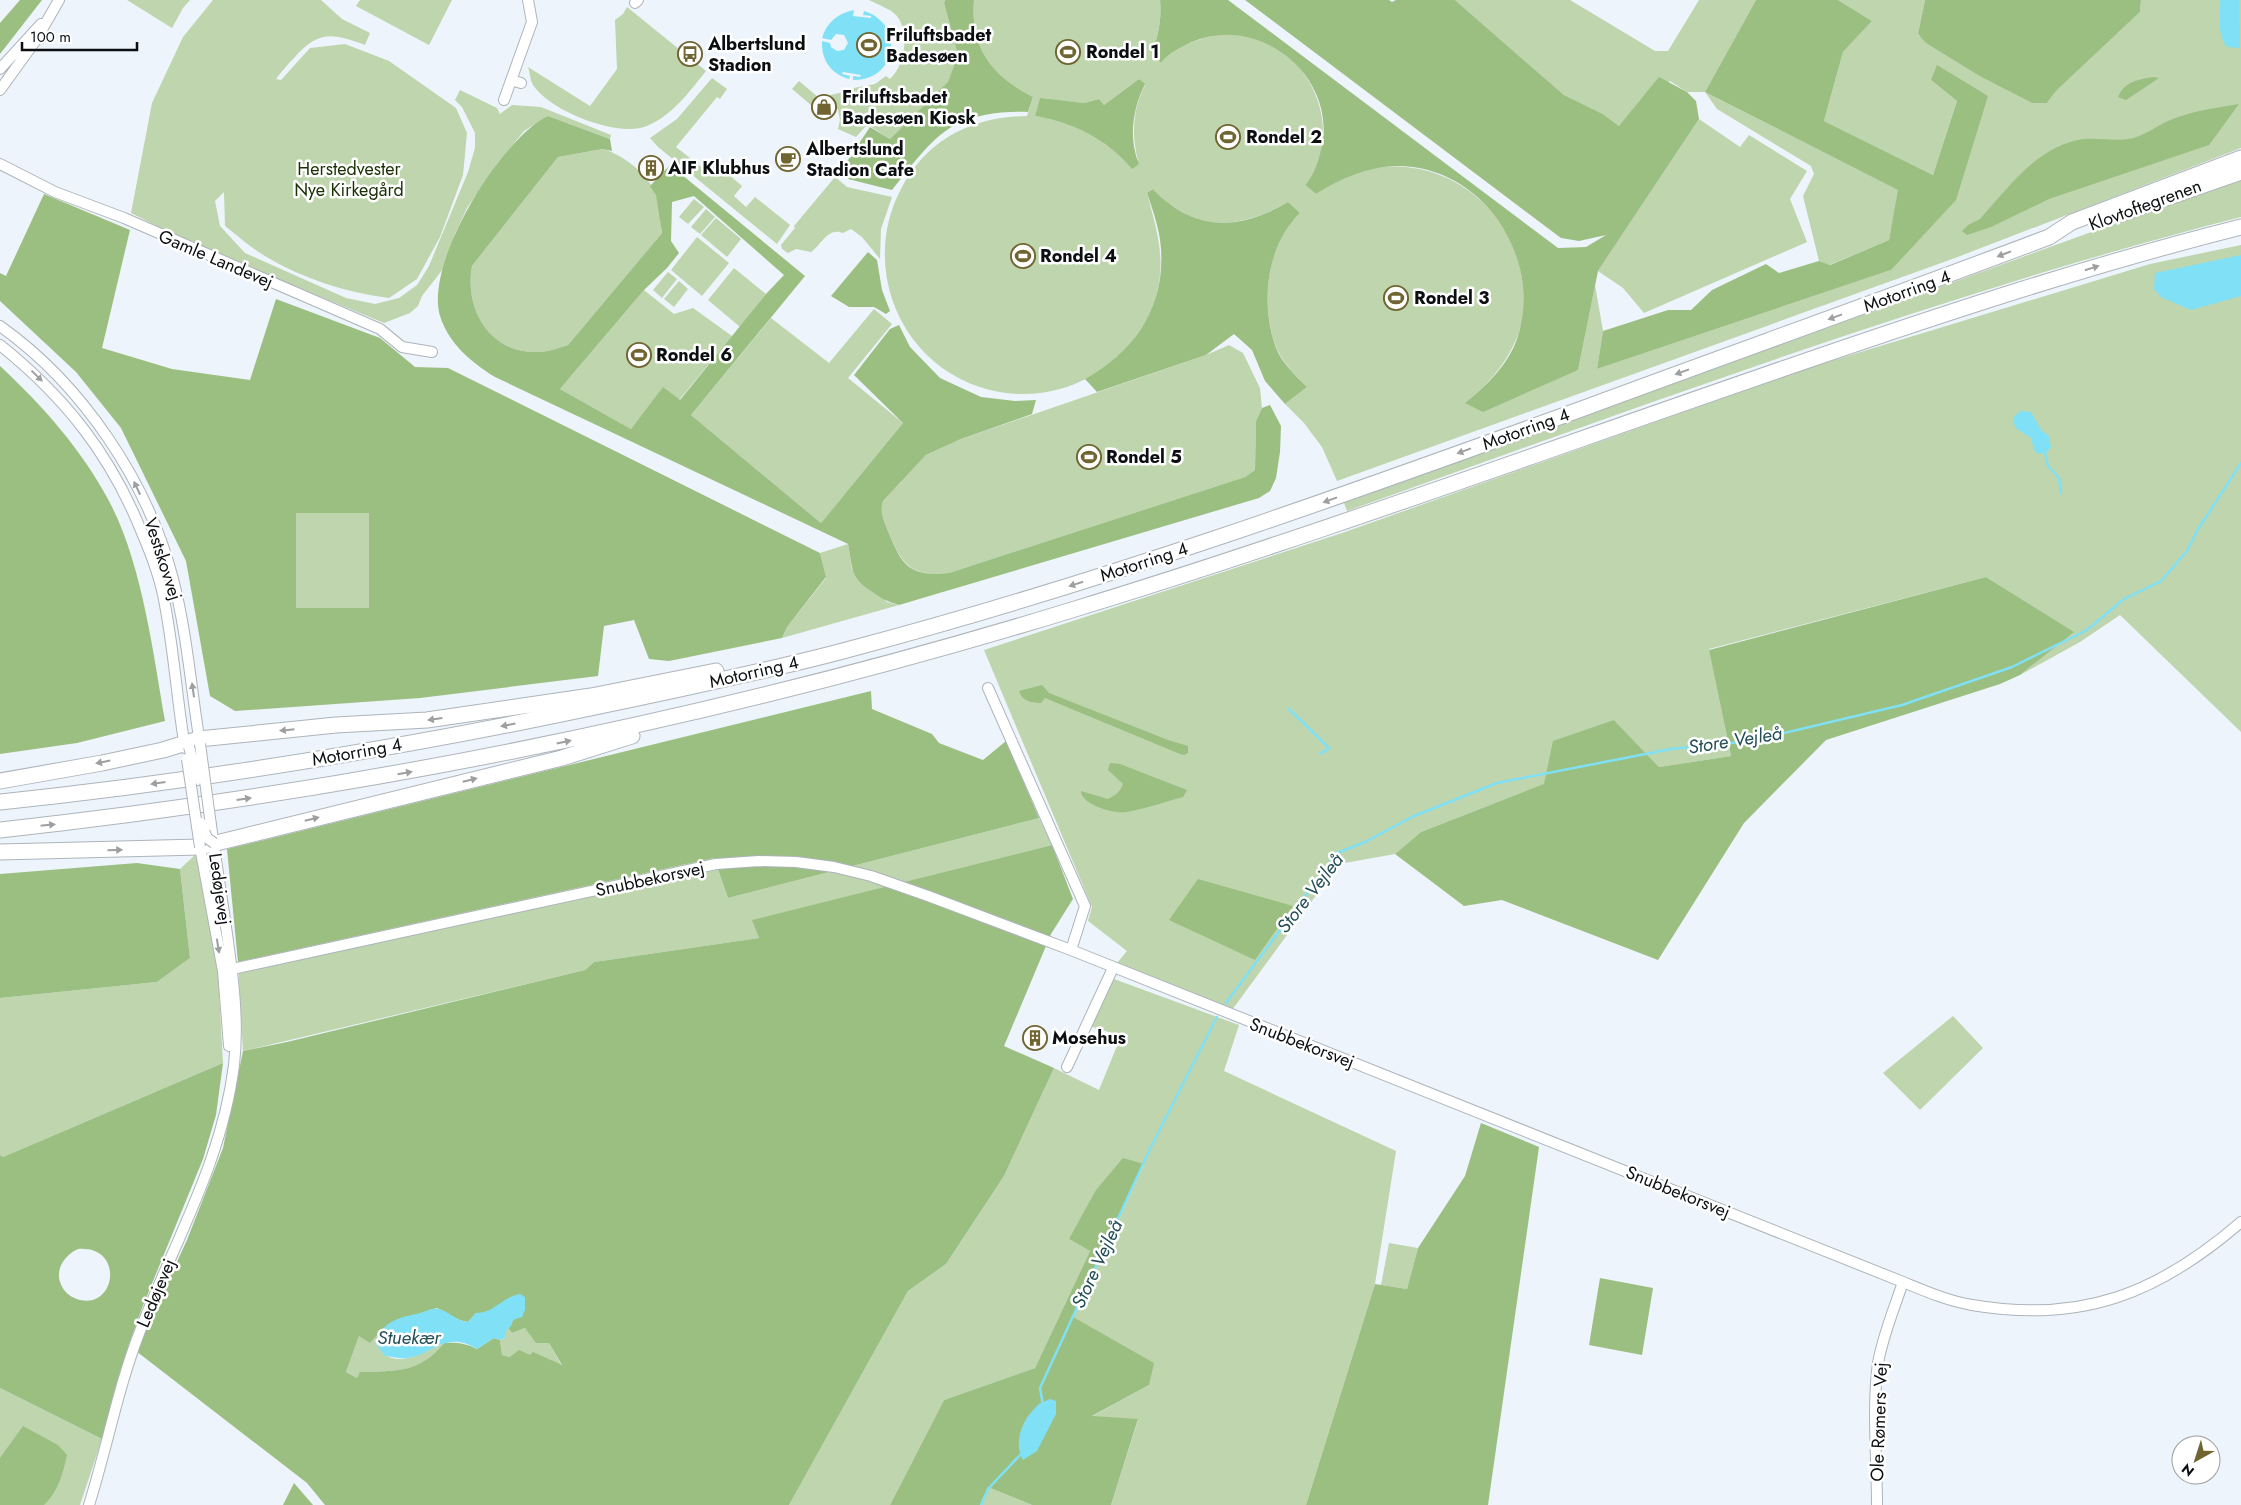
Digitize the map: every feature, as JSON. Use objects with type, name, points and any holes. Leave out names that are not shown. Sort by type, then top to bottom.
[{"type":"highway","name":"Motorring 4","points":[[0,802],[252,770],[511,724],[767,670],[947,622],[1073,585],[1290,514],[2050,237],[2072,222],[2241,158]]},
{"type":"highway","name":"Klovtoftegrenen","points":[[2050,237],[2076,230],[2241,172]]},
{"type":"highway","name":"Motorring 4","points":[[0,830],[159,811],[348,783],[541,746],[758,698],[931,651],[1077,608],[1268,546],[1947,312],[2158,248],[2241,227]]},
{"type":"highway","points":[[0,781],[102,763],[193,743],[336,725],[427,720],[591,696],[767,660],[864,637],[947,622]]},
{"type":"highway","points":[[0,852],[207,845],[562,758],[758,698]]},
{"type":"street","points":[[0,90],[36,40],[59,0]]},
{"type":"street","points":[[504,100],[516,82],[532,22],[528,0]]},
{"type":"street","points":[[0,70],[53,10]]},
{"type":"street","name":"Gamle Landevej","points":[[0,164],[55,192],[124,218],[380,329],[402,347],[432,352]]},
{"type":"street","name":"Vestskovvej","points":[[0,326],[42,360],[78,400],[109,439],[132,477],[158,532],[173,577],[185,630],[193,743],[187,759],[207,845]]},
{"type":"street","name":"Vestskovvej","points":[[0,345],[55,393],[85,429],[111,468],[133,509],[151,554],[165,604],[211,826],[207,845]]},
{"type":"street","points":[[988,688],[1085,906],[1071,950]]},
{"type":"street","name":"Ledøjevej","points":[[89,1505],[135,1345],[203,1185],[216,1148],[225,1114],[234,1066],[236,1022],[207,845]]},
{"type":"street","name":"Snubbekorsvej","points":[[228,970],[716,864],[759,861],[806,863],[834,867],[871,876],[1071,950],[1903,1282],[1971,1305],[2006,1309],[2043,1310],[2089,1305],[2130,1293],[2175,1272],[2210,1249],[2241,1222]]},
{"type":"street","points":[[1067,1067],[1113,968]]},
{"type":"street","name":"Ole Rømers Vej","points":[[1877,1505],[1876,1386],[1878,1362],[1886,1330],[1903,1282]]},
{"type":"green space","points":[[20,0],[42,0],[0,54],[0,23]]},
{"type":"green space","points":[[127,0],[190,0],[183,8],[172,28]]},
{"type":"green space","name":"Herstedvester Nye Kirkegård","points":[[213,0],[321,0],[342,19],[370,33],[365,45],[335,36],[319,38],[303,49],[276,79],[281,80],[310,48],[345,44],[389,61],[456,108],[467,133],[463,175],[440,237],[417,279],[389,298],[340,288],[309,278],[279,264],[255,249],[225,226],[224,192],[215,201],[220,226],[245,253],[346,298],[375,304],[399,298],[417,285],[429,266],[468,172],[475,148],[475,133],[462,107],[455,100],[460,90],[497,108],[500,114],[512,105],[541,107],[611,135],[610,139],[548,116],[524,131],[497,164],[467,208],[455,234],[443,269],[422,296],[418,306],[410,313],[384,323],[195,245],[131,213],[152,103],[183,37]]},
{"type":"green space","points":[[360,0],[452,0],[429,45],[356,6]]},
{"type":"green space","points":[[869,0],[945,0],[944,3],[958,55],[948,83],[890,139],[870,126],[865,127],[856,137],[838,129],[840,120],[838,109],[821,97],[844,92],[852,94],[854,88],[875,84],[886,76],[890,79],[899,66],[904,49],[904,31],[901,23],[891,11]]},
{"type":"green space","points":[[945,0],[974,0],[974,17],[980,46],[995,70],[1006,80],[1033,97],[1028,112],[990,114],[953,126],[927,147],[892,190],[848,179],[842,169],[870,127],[890,139],[948,82],[958,55],[944,3]]},
{"type":"green space","points":[[974,0],[1160,0],[1159,27],[1152,54],[1161,63],[1176,50],[1193,42],[1218,35],[1242,35],[1265,42],[1285,54],[1301,70],[1314,91],[1321,114],[1323,139],[1321,151],[1318,164],[1305,185],[1316,194],[1335,182],[1356,173],[1383,167],[1409,167],[1435,173],[1458,184],[1479,199],[1497,219],[1511,241],[1520,267],[1524,305],[1519,333],[1506,360],[1487,383],[1465,403],[1578,370],[1595,285],[1603,331],[1597,369],[1891,270],[1988,96],[1931,80],[1957,101],[1933,175],[1824,121],[1843,52],[1872,21],[1838,0],[1925,0],[1918,35],[1983,78],[2032,103],[2047,103],[2056,91],[2140,12],[2141,0],[2241,0],[2241,148],[1955,258],[1337,481],[1322,447],[1304,423],[1285,404],[1307,387],[1282,358],[1276,347],[1268,313],[1269,276],[1273,259],[1289,226],[1300,213],[1288,202],[1252,218],[1218,223],[1201,220],[1185,214],[1153,189],[1147,193],[1159,242],[1160,254],[1160,280],[1153,306],[1131,342],[1102,369],[1069,386],[1034,394],[998,392],[965,381],[934,362],[909,334],[892,299],[888,285],[885,257],[885,243],[890,215],[901,189],[924,157],[938,144],[970,126],[1007,117],[1027,116],[1033,97],[1006,80],[995,70],[980,46],[974,17]],"holes":[[[1139,79],[1145,85],[1138,103],[1134,122],[1134,141],[1138,161],[1132,168],[1106,144],[1076,126],[1054,119],[1035,116],[1040,99],[1084,103],[1099,99],[1104,105]]]},
{"type":"green space","points":[[1160,0],[1228,0],[1558,248],[1586,247],[1606,235],[1579,241],[1561,238],[1245,0],[1389,0],[1392,2],[1396,0],[1455,0],[1564,95],[1603,114],[1619,126],[1659,77],[1687,92],[1696,101],[1699,119],[1598,271],[1578,370],[1483,412],[1465,403],[1488,382],[1508,358],[1517,339],[1523,309],[1522,278],[1514,249],[1500,222],[1480,200],[1456,182],[1428,170],[1397,166],[1365,171],[1345,178],[1316,194],[1305,185],[1318,162],[1324,127],[1319,101],[1308,79],[1290,59],[1269,45],[1245,37],[1218,35],[1192,42],[1171,53],[1161,63],[1152,54],[1159,27]]},
{"type":"green space","points":[[1455,0],[1570,0],[1655,51],[1668,51],[1699,0],[1756,0],[1705,92],[1687,92],[1670,81],[1619,126],[1603,114],[1564,95]]},
{"type":"green space","points":[[1756,0],[1838,0],[1872,21],[1843,52],[1824,121],[1933,175],[1957,101],[1931,80],[1937,65],[1988,96],[1956,200],[1891,270],[1597,369],[1603,331],[1668,310],[1691,310],[1712,290],[1766,264],[1779,273],[1819,261],[1830,265],[1889,240],[1898,190],[1705,92]]},
{"type":"green space","points":[[1925,0],[2141,0],[2140,12],[2056,91],[2047,103],[2032,103],[1983,78],[1926,43],[1918,34]]},
{"type":"green space","points":[[627,7],[706,71],[680,102],[665,116],[647,126],[634,129],[602,125],[585,120],[569,113],[542,95],[532,83],[528,67],[590,106],[617,69],[615,20],[623,14]]},
{"type":"green space","points":[[2153,77],[2159,78],[2126,100],[2118,97],[2128,84]]},
{"type":"green space","points":[[712,78],[727,89],[720,99],[717,97],[676,147],[704,169],[712,160],[742,186],[734,196],[746,207],[755,197],[790,225],[777,244],[658,147],[650,138],[677,119]]},
{"type":"green space","points":[[1139,79],[1145,84],[1137,103],[1133,134],[1139,164],[1132,169],[1112,149],[1088,133],[1076,127],[1035,116],[1040,98],[1084,103],[1099,99],[1104,105]]},
{"type":"green space","points":[[799,81],[819,98],[812,106],[792,89]]},
{"type":"green space","points":[[1705,92],[1899,190],[1889,240],[1829,265],[1819,261],[1803,196],[1814,174],[1811,166],[1717,109]]},
{"type":"green space","points":[[2239,104],[2209,145],[2049,199],[1991,227],[1967,235],[1962,231],[1968,225],[1980,219],[2026,169],[2052,150],[2084,139],[2121,140],[2134,138],[2168,121],[2185,115]]},
{"type":"green space","points":[[548,116],[610,139],[612,151],[603,149],[558,157],[472,266],[472,298],[484,326],[494,337],[506,345],[521,351],[542,352],[568,345],[662,233],[656,195],[650,186],[670,165],[805,276],[691,415],[821,523],[903,423],[854,375],[890,329],[899,325],[910,347],[940,378],[981,397],[1015,401],[1036,400],[1032,414],[961,439],[926,455],[883,501],[882,516],[893,543],[903,560],[915,570],[935,574],[949,573],[1245,477],[1255,470],[1256,421],[1262,408],[1270,405],[1281,426],[1276,478],[1270,491],[1259,498],[899,605],[886,600],[866,588],[857,578],[852,567],[848,544],[495,377],[469,358],[455,344],[440,316],[438,293],[444,265],[455,235],[470,204],[509,149],[529,129]],"holes":[[[694,196],[784,275],[766,294],[680,400],[663,387],[631,429],[560,389],[644,290],[667,268],[679,253],[671,241],[672,202]]]},
{"type":"green space","points":[[1699,119],[1740,147],[1749,135],[1807,171],[1790,199],[1807,242],[1644,313],[1623,288],[1598,271]]},
{"type":"green space","points":[[604,149],[620,156],[634,166],[652,186],[657,198],[662,233],[568,345],[550,351],[538,352],[521,351],[506,345],[494,337],[484,326],[477,313],[472,298],[472,266],[558,157]]},
{"type":"green space","points":[[835,177],[847,187],[892,197],[881,229],[880,259],[862,237],[851,229],[843,233],[833,232],[829,234],[811,252],[796,249],[788,253],[782,249],[781,245],[795,228],[794,226]]},
{"type":"green space","points":[[2241,180],[2241,217],[2015,281],[1903,317],[1680,392],[1347,511],[1344,503],[2119,222]]},
{"type":"green space","points":[[1153,189],[1184,213],[1201,220],[1234,222],[1270,212],[1288,202],[1300,213],[1289,226],[1280,242],[1269,276],[1268,313],[1276,348],[1286,364],[1307,387],[1285,404],[1265,381],[1252,350],[1234,334],[1206,355],[1097,392],[1085,379],[1119,355],[1132,341],[1152,308],[1158,290],[1161,270],[1159,235],[1147,193]]},
{"type":"green space","points":[[44,194],[130,230],[102,348],[172,369],[250,380],[276,299],[380,338],[415,367],[448,368],[820,553],[826,577],[787,627],[782,638],[669,661],[649,659],[634,620],[604,626],[598,676],[420,698],[235,711],[210,696],[186,561],[121,428],[76,372],[0,301],[0,273],[6,276]],"holes":[[[296,513],[369,513],[369,608],[296,608]]]},
{"type":"green space","points":[[694,199],[704,207],[688,224],[679,217]]},
{"type":"green space","points":[[706,209],[715,217],[700,234],[691,227]]},
{"type":"green space","points":[[716,218],[741,239],[727,257],[701,235]]},
{"type":"green space","points":[[697,237],[729,263],[702,296],[671,270]]},
{"type":"green space","points":[[2241,245],[2241,732],[2120,615],[2080,642],[2020,675],[2073,632],[1986,577],[1709,649],[1731,756],[1659,767],[1614,720],[1545,784],[1421,832],[1395,854],[1339,864],[1232,1010],[1117,963],[1127,951],[1088,921],[1092,907],[984,650],[1342,533],[1808,368],[2150,264]]},
{"type":"green space","points":[[868,252],[877,260],[882,290],[890,311],[886,314],[874,307],[849,307],[831,296]]},
{"type":"green space","points":[[734,268],[766,294],[740,327],[708,300]]},
{"type":"green space","points":[[668,272],[677,279],[662,298],[653,290]]},
{"type":"green space","points":[[679,281],[688,289],[674,307],[664,299]]},
{"type":"green space","name":"Rondel 6","points":[[644,290],[674,314],[693,308],[732,336],[679,400],[663,388],[631,429],[560,389]]},
{"type":"green space","points":[[874,309],[892,324],[848,378],[903,423],[821,523],[691,415],[771,318],[829,363]]},
{"type":"green space","name":"Rondel 5","points":[[1229,345],[1243,353],[1260,388],[1262,408],[1256,421],[1255,470],[1245,477],[949,573],[937,574],[919,571],[912,568],[901,557],[891,538],[880,508],[883,501],[926,455],[961,439],[1206,355]]},
{"type":"green space","points":[[0,366],[46,413],[74,446],[109,501],[130,552],[138,580],[151,637],[165,721],[77,743],[0,754]]},
{"type":"green space","points":[[296,513],[370,513],[369,608],[296,608]]},
{"type":"green space","points":[[848,544],[852,569],[887,602],[899,605],[782,638],[787,627],[826,578],[820,553]]},
{"type":"green space","points":[[1986,577],[2074,632],[2020,675],[2000,684],[1826,740],[1744,823],[1658,960],[1502,900],[1464,906],[1395,854],[1421,832],[1544,784],[1553,741],[1614,720],[1659,767],[1731,756],[1709,650]]},
{"type":"green space","points":[[1042,685],[1049,693],[1168,740],[1188,746],[1188,753],[1180,754],[1045,698],[1041,703],[1027,701],[1019,691]]},
{"type":"green space","points":[[871,691],[872,709],[932,734],[939,743],[983,760],[1006,741],[1039,818],[728,898],[714,858],[238,962],[227,849]]},
{"type":"green space","points":[[1110,763],[1120,764],[1187,790],[1183,797],[1133,811],[1121,812],[1099,808],[1086,800],[1082,796],[1081,791],[1108,799],[1117,793],[1123,784],[1108,770]]},
{"type":"green space","points":[[1039,818],[1052,845],[753,920],[759,938],[594,962],[585,970],[243,1051],[238,962],[714,858],[728,898]]},
{"type":"green space","points":[[1052,845],[1073,899],[1051,934],[1004,1046],[1054,1068],[1004,1176],[946,1264],[908,1291],[789,1505],[325,1505],[307,1483],[136,1351],[187,1240],[223,1148],[243,1051],[585,970],[594,962],[759,938],[752,920]],"holes":[[[437,1308],[468,1322],[476,1313],[487,1313],[513,1320],[508,1328],[512,1333],[525,1328],[536,1343],[549,1343],[562,1365],[533,1352],[530,1355],[519,1350],[510,1357],[502,1355],[500,1340],[494,1338],[477,1349],[461,1343],[444,1343],[426,1360],[407,1368],[360,1372],[357,1378],[346,1372],[359,1336],[370,1343],[376,1336],[392,1325]]]},
{"type":"green space","points":[[197,853],[218,974],[223,1063],[3,1157],[0,1155],[0,998],[157,982],[190,958],[180,869]]},
{"type":"green space","points":[[137,863],[180,869],[190,958],[157,982],[0,998],[0,874]]},
{"type":"green space","points":[[1198,879],[1293,906],[1255,960],[1169,920]]},
{"type":"green space","points":[[1114,979],[1239,1025],[1224,1071],[1396,1151],[1375,1284],[1306,1505],[1111,1505],[1138,1420],[1091,1417],[1149,1385],[1073,1318],[1144,1165],[1069,1239],[1090,1251],[1035,1368],[944,1400],[890,1505],[789,1505],[908,1291],[946,1264],[1004,1176],[1054,1068],[1099,1090],[1121,1036],[1090,1026]]},
{"type":"green space","points":[[1953,1016],[1983,1048],[1920,1110],[1883,1073]]},
{"type":"green space","points":[[223,1063],[216,1115],[203,1159],[129,1344],[102,1439],[0,1388],[0,1155],[3,1157]],"holes":[[[78,1249],[93,1250],[103,1256],[109,1265],[110,1276],[108,1286],[102,1295],[92,1300],[80,1300],[64,1290],[59,1277],[59,1271],[64,1261],[73,1252]]]},
{"type":"green space","points":[[1481,1123],[1539,1147],[1488,1505],[1306,1505],[1375,1284],[1407,1289],[1418,1248],[1465,1176]]},
{"type":"green space","points":[[1123,1158],[1144,1164],[1073,1317],[1154,1363],[1149,1385],[1092,1416],[1138,1419],[1111,1505],[1032,1505],[988,1487],[980,1505],[890,1505],[944,1400],[1035,1368],[1090,1251],[1069,1239],[1096,1190]]},
{"type":"green space","points":[[1389,1243],[1418,1248],[1407,1289],[1381,1285]]},
{"type":"green space","points":[[1600,1278],[1653,1288],[1642,1355],[1589,1345]]},
{"type":"green space","points":[[508,1328],[512,1333],[525,1328],[549,1343],[562,1366],[530,1355],[510,1357],[502,1355],[500,1340],[506,1337],[506,1330]]},
{"type":"green space","points":[[379,1332],[376,1344],[386,1355],[394,1359],[417,1356],[444,1343],[426,1360],[407,1368],[361,1372],[357,1378],[346,1372],[359,1336]]},
{"type":"green space","points":[[0,1388],[102,1439],[80,1505],[0,1505]]},
{"type":"green space","points":[[23,1426],[58,1445],[67,1455],[64,1469],[53,1494],[44,1505],[0,1505],[0,1458]]},
{"type":"green space","points":[[294,1483],[313,1505],[283,1505]]},
{"type":"green space","points":[[988,1487],[1032,1505],[980,1505]]},
{"type":"water","points":[[2220,0],[2239,0],[2240,48],[2227,47],[2221,36]]},
{"type":"water","name":"Friluftsbadet Badesøen","points":[[854,10],[853,16],[871,18],[871,16],[863,15],[864,11],[877,18],[886,27],[891,39],[891,51],[887,62],[879,71],[868,78],[853,80],[853,76],[860,77],[861,75],[843,72],[842,74],[850,76],[849,79],[837,74],[828,65],[823,54],[822,41],[830,43],[831,47],[837,51],[844,50],[848,43],[844,35],[836,34],[831,40],[822,38],[827,27],[834,19],[843,13]]},
{"type":"water","points":[[2241,255],[2241,296],[2191,310],[2161,297],[2154,289],[2155,273]]},
{"type":"water","points":[[2020,411],[2031,412],[2041,430],[2049,436],[2051,447],[2047,452],[2038,454],[2034,450],[2031,438],[2017,429],[2013,423],[2014,417]]},
{"type":"water","name":"Stuekær","points":[[520,1294],[525,1297],[525,1310],[522,1317],[513,1320],[511,1326],[506,1331],[506,1337],[500,1340],[494,1338],[477,1349],[465,1343],[445,1343],[409,1358],[398,1358],[386,1356],[376,1344],[382,1330],[392,1321],[437,1309],[468,1322],[476,1313],[488,1311],[507,1299]]},
{"type":"water","points":[[1050,1399],[1056,1401],[1056,1414],[1037,1451],[1023,1460],[1020,1453],[1019,1439],[1023,1425],[1037,1406]]},
{"type":"waterway","points":[[2045,453],[2048,466],[2059,478],[2061,493]]},
{"type":"waterway","name":"Store Vejleå","points":[[1226,1003],[1337,853],[1365,842],[1414,816],[1497,783],[1671,749],[1751,741],[1902,705],[2012,667],[2087,630],[2124,599],[2161,581],[2187,551],[2197,531],[2241,463]]},
{"type":"waterway","points":[[1289,709],[1329,748],[1320,754]]},
{"type":"waterway","name":"Store Vejleå","points":[[1043,1405],[1040,1388],[1150,1149],[1217,1017]]},
{"type":"waterway","name":"Store Vejleå","points":[[981,1505],[988,1489],[1021,1454]]},
{"type":"place","name":"Friluftsbadet Badesøen","points":[[869,45]]},
{"type":"place","name":"Rondel 1","points":[[1068,52]]},
{"type":"place","name":"Albertslund Stadion","points":[[690,54]]},
{"type":"place","name":"Friluftsbadet Badesøen Kiosk","points":[[824,107]]},
{"type":"place","name":"Rondel 2","points":[[1228,137]]},
{"type":"place","name":"Albertslund Stadion Cafe","points":[[788,159]]},
{"type":"place","name":"AIF Klubhus","points":[[651,168]]},
{"type":"place","name":"Rondel 4","points":[[1023,256]]},
{"type":"place","name":"Rondel 3","points":[[1396,298]]},
{"type":"place","name":"Rondel 6","points":[[639,355]]},
{"type":"place","name":"Rondel 5","points":[[1089,457]]},
{"type":"place","name":"Mosehus","points":[[1035,1038]]}]
